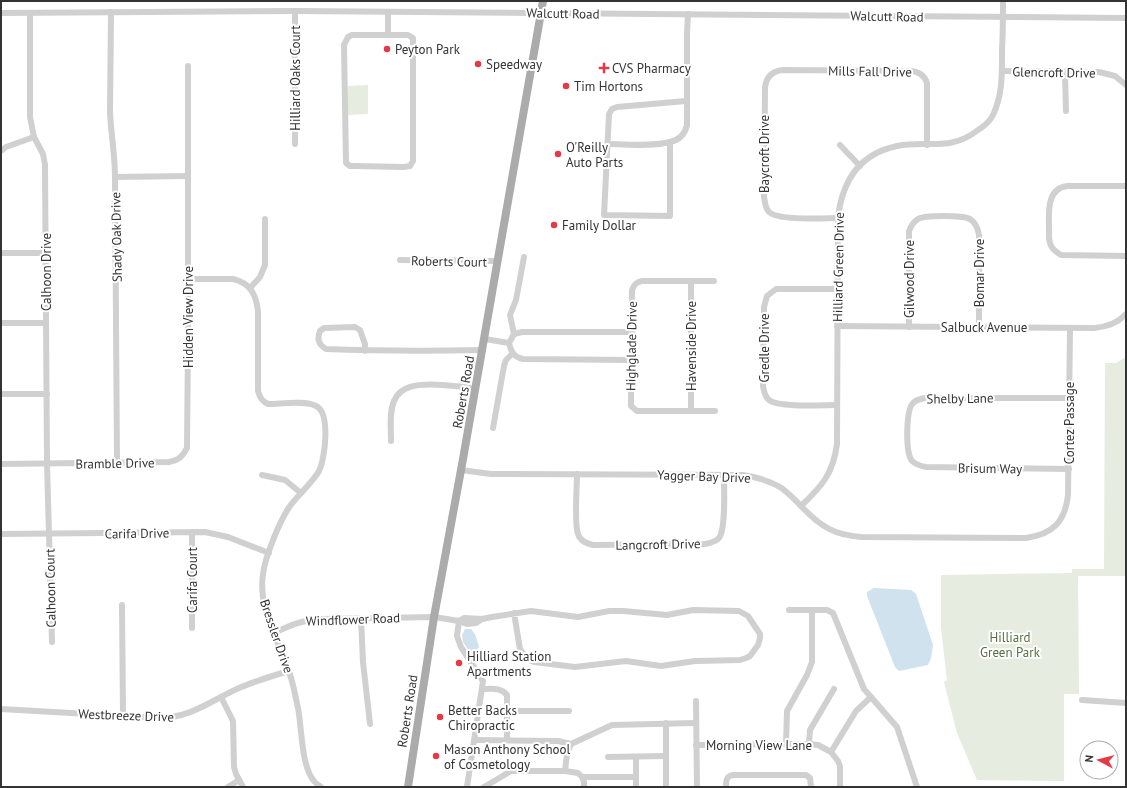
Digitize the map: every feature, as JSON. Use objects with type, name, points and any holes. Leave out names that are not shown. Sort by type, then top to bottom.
[{"type":"main road","name":"Roberts Road","points":[[408,787],[434,617],[462,470],[543,1]]},
{"type":"street","name":"Hilliard Green Drive","points":[[801,506],[825,481],[831,470],[837,444],[838,218],[844,190],[851,177],[860,166],[872,156],[885,150],[897,146],[956,143],[970,137],[982,128],[992,116],[1002,87],[1003,1]]},
{"type":"street","name":"Walcutt Road","points":[[1,13],[295,11],[1126,18]]},
{"type":"street","name":"Hilliard Oaks Court","points":[[295,11],[295,144]]},
{"type":"street","name":"Shady Oak Drive","points":[[110,12],[110,126],[114,154],[115,177],[117,462]]},
{"type":"street","points":[[388,12],[388,35]]},
{"type":"street","name":"Calhoon Drive","points":[[30,13],[30,117],[34,137],[43,154],[45,165],[47,394],[46,463],[49,534]]},
{"type":"street","points":[[607,144],[649,144],[670,142],[682,136],[685,132],[687,125],[686,101],[688,14]]},
{"type":"street","points":[[388,35],[408,35],[413,38],[413,161],[410,166],[404,167],[348,165],[345,158],[345,40],[352,36],[388,35]]},
{"type":"street","name":"Hidden View Drive","points":[[182,457],[187,448],[189,279],[188,66]]},
{"type":"street","name":"Mills Fall Drive","points":[[771,74],[783,70],[918,72],[925,78],[927,83],[927,145]]},
{"type":"street","name":"Glencroft Drive","points":[[1002,71],[1099,72],[1115,76],[1126,85]]},
{"type":"street","points":[[1065,72],[1066,111]]},
{"type":"street","name":"Baycroft Drive","points":[[771,74],[767,80],[765,88],[764,197],[766,208],[773,215],[782,218],[838,218]]},
{"type":"street","points":[[670,142],[670,216],[604,215],[609,114],[612,109],[617,107],[686,101]]},
{"type":"street","points":[[1,151],[6,147],[34,137]]},
{"type":"street","points":[[840,145],[860,166]]},
{"type":"street","points":[[115,177],[188,176]]},
{"type":"street","points":[[1126,186],[1063,186],[1055,190],[1050,201],[1049,238],[1051,246],[1055,252],[1061,255],[1126,256]]},
{"type":"street","name":"Gilwood Drive","points":[[908,327],[909,231],[911,226],[920,218],[927,217],[961,217],[972,221]]},
{"type":"street","points":[[189,279],[233,279],[239,280],[250,288],[260,277],[265,265],[265,219]]},
{"type":"street","name":"Bomar Drive","points":[[972,221],[978,230],[979,235],[979,327]]},
{"type":"street","points":[[1,253],[45,253]]},
{"type":"street","points":[[514,334],[510,315],[516,300],[524,257]]},
{"type":"street","name":"Roberts Court","points":[[400,260],[498,261]]},
{"type":"street","name":"Highglade Drive","points":[[691,282],[642,281],[637,282],[634,285],[632,290],[631,360],[631,406],[637,411],[691,410]]},
{"type":"street","points":[[691,282],[714,282]]},
{"type":"street","name":"Havenside Drive","points":[[691,282],[691,410]]},
{"type":"street","name":"Bressler Drive","points":[[250,288],[256,298],[258,311],[258,391],[260,397],[268,404],[310,404],[318,406],[324,416],[325,431],[322,462],[318,473],[288,508],[280,523],[263,573],[262,597],[264,607],[289,671],[298,708],[307,768],[314,781],[321,787]]},
{"type":"street","name":"Gredle Drive","points":[[837,405],[776,404],[769,400],[765,394],[763,386],[764,307],[767,296],[776,289],[782,288],[838,289]]},
{"type":"street","name":"Salbuck Avenue","points":[[837,326],[1102,327],[1119,321],[1126,314]]},
{"type":"street","points":[[1,323],[46,323]]},
{"type":"street","points":[[366,350],[360,330],[355,327],[324,328],[320,331],[319,341],[322,347],[326,349],[366,350],[483,350]]},
{"type":"street","name":"Cortez Passage","points":[[1063,516],[1067,507],[1069,469],[1070,328]]},
{"type":"street","points":[[631,360],[523,359],[517,358],[512,354],[509,343],[514,334],[522,332],[632,332]]},
{"type":"street","points":[[485,339],[509,343]]},
{"type":"street","points":[[493,428],[504,366],[506,360],[512,354]]},
{"type":"street","points":[[391,441],[392,409],[398,394],[405,389],[420,385],[464,386],[476,388]]},
{"type":"street","points":[[1,394],[47,394]]},
{"type":"street","name":"Shelby Lane","points":[[912,461],[909,456],[908,449],[908,412],[914,402],[919,399],[1069,398]]},
{"type":"street","points":[[691,410],[714,411]]},
{"type":"street","name":"Bramble Drive","points":[[1,464],[169,462],[176,461],[182,457]]},
{"type":"street","name":"Brisum Way","points":[[912,461],[920,466],[926,467],[1069,469]]},
{"type":"street","name":"Yagger Bay Drive","points":[[462,470],[491,474],[724,475],[756,477],[770,481],[781,488],[826,528],[837,533],[861,537],[1026,538],[1047,532],[1056,525],[1063,516]]},
{"type":"street","name":"Langcroft Drive","points":[[577,474],[576,526],[578,535],[588,544],[593,545],[705,544],[714,542],[721,535],[723,526],[724,475]]},
{"type":"street","points":[[262,475],[285,480],[301,493]]},
{"type":"street","name":"Carifa Court","points":[[192,532],[192,628]]},
{"type":"street","name":"Carifa Drive","points":[[1,534],[209,533],[221,534],[269,553]]},
{"type":"street","name":"Calhoon Court","points":[[49,534],[52,642]]},
{"type":"street","points":[[122,605],[123,716]]},
{"type":"street","name":"Windflower Road","points":[[274,633],[296,622],[306,620],[434,617],[459,621],[467,624],[476,623],[482,619],[514,613],[531,611],[578,617],[623,610],[667,615],[693,610],[739,611],[748,616],[760,634],[760,638],[758,645],[750,656],[740,660],[695,661],[667,666],[626,661],[575,667],[558,666],[534,662],[527,659],[523,655],[518,643],[514,613]]},
{"type":"street","points":[[789,610],[827,610],[833,613],[864,689],[897,727],[917,787]]},
{"type":"street","points":[[786,744],[787,711],[807,675],[812,662],[812,610]]},
{"type":"street","points":[[361,619],[363,662],[370,724]]},
{"type":"street","points":[[459,621],[457,636],[460,647],[483,679],[467,787]]},
{"type":"street","name":"Westbreeze Drive","points":[[1,709],[158,718],[177,717],[241,687],[289,671]]},
{"type":"street","points":[[482,689],[502,690],[506,693],[508,698],[507,740]]},
{"type":"street","points":[[809,744],[810,730],[834,690]]},
{"type":"street","points":[[221,697],[233,722],[233,760],[236,774],[243,787]]},
{"type":"street","points":[[831,752],[856,711],[871,697]]},
{"type":"street","points":[[1082,700],[1126,703]]},
{"type":"street","points":[[696,701],[697,787]]},
{"type":"street","points":[[507,711],[569,711]]},
{"type":"street","points":[[666,723],[666,787]]},
{"type":"street","points":[[475,740],[558,742],[571,744],[609,726],[696,723]]},
{"type":"street","points":[[565,771],[567,754],[571,744]]},
{"type":"street","name":"Morning View Lane","points":[[696,745],[809,744],[823,747],[831,752],[838,761],[840,766],[840,787]]},
{"type":"street","points":[[608,757],[666,756]]},
{"type":"street","points":[[636,757],[636,787]]},
{"type":"street","points":[[484,787],[511,771],[565,771],[578,773],[582,777],[584,787]]},
{"type":"street","points":[[726,787],[727,778],[734,775],[806,776],[810,778],[811,787]]},
{"type":"street","points":[[582,777],[636,777]]},
{"type":"street","points":[[228,787],[239,780]]},
{"type":"green space","points":[[368,85],[368,114],[348,115],[348,86]]},
{"type":"green space","name":"Hilliard Green Park","points":[[1126,357],[1126,576],[1078,576],[1079,694],[1064,694],[1064,781],[977,780],[957,733],[944,682],[947,680],[941,628],[941,575],[1072,573],[1072,569],[1104,569],[1105,363],[1116,363]]},
{"type":"water","points":[[874,588],[911,590],[916,594],[933,645],[931,658],[928,665],[899,671],[895,667],[867,596],[867,592]]},
{"type":"water","points":[[465,629],[471,629],[475,634],[479,647],[476,651],[469,651],[463,642],[462,635]]},
{"type":"place","name":"Peyton Park","points":[[387,49]]},
{"type":"place","name":"Speedway","points":[[478,64]]},
{"type":"place","name":"CVS Pharmacy","points":[[604,68]]},
{"type":"place","name":"Tim Hortons","points":[[566,86]]},
{"type":"place","name":"O'Reilly Auto Parts","points":[[558,154]]},
{"type":"place","name":"Family Dollar","points":[[554,225]]},
{"type":"place","name":"Hilliard Station Apartments","points":[[459,663]]},
{"type":"place","name":"Better Backs Chiropractic","points":[[440,717]]},
{"type":"place","name":"Mason Anthony School of Cosmetology","points":[[436,756]]}]
